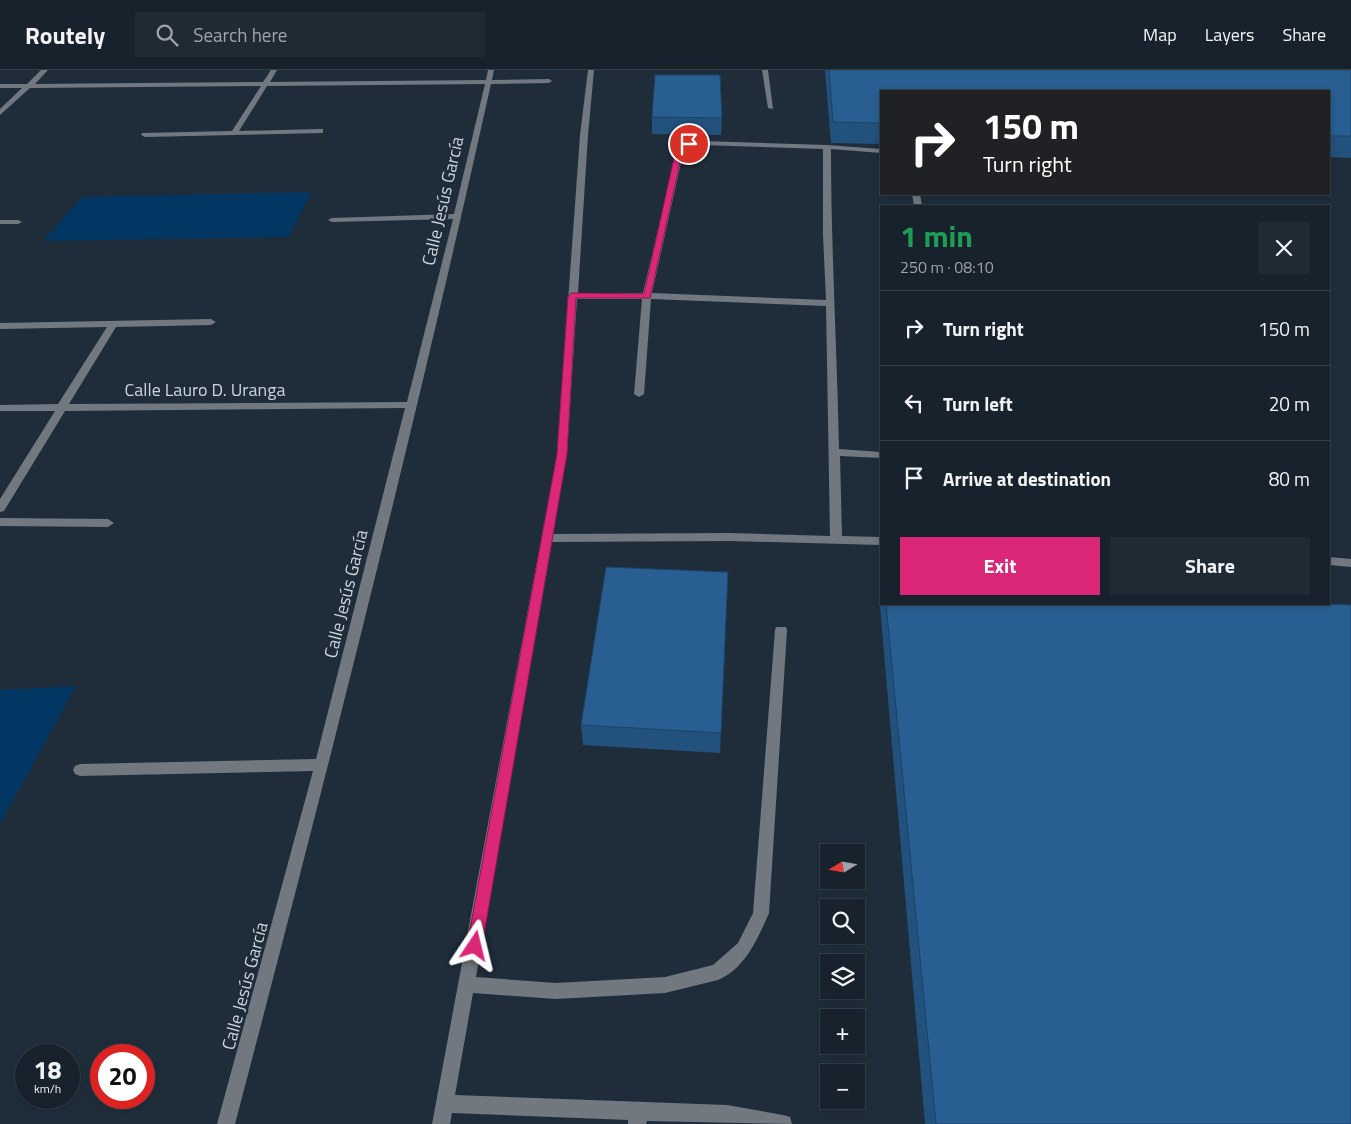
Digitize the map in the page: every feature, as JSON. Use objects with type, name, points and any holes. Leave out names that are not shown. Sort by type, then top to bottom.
[{"type":"street","points":[[0,113],[45,70]]},
{"type":"street","points":[[234,133],[274,70]]},
{"type":"street","points":[[441,1124],[468,985],[562,454],[584,135],[591,70]]},
{"type":"street","points":[[765,70],[771,108]]},
{"type":"street","points":[[0,86],[266,83],[490,76],[549,81]]},
{"type":"street","name":"Calle Jesús García","points":[[226,1124],[322,765],[458,216],[490,76]]},
{"type":"street","points":[[145,135],[320,132]]},
{"type":"street","points":[[639,394],[647,296],[681,146],[702,143],[827,147],[880,152]]},
{"type":"street","points":[[827,147],[827,235],[831,303],[836,540]]},
{"type":"street","points":[[332,220],[458,216]]},
{"type":"street","points":[[0,222],[18,222]]},
{"type":"street","points":[[572,296],[647,296],[831,303]]},
{"type":"street","points":[[0,326],[211,322]]},
{"type":"street","points":[[0,508],[113,324]]},
{"type":"street","name":"Calle Lauro D. Uranga","points":[[0,408],[410,405]]},
{"type":"street","points":[[834,452],[880,455]]},
{"type":"street","points":[[0,522],[108,523]]},
{"type":"street","points":[[548,538],[730,537],[880,541]]},
{"type":"street","points":[[1330,562],[1351,563]]},
{"type":"street","points":[[468,985],[556,990],[665,985],[718,972],[744,948],[761,913],[781,630]]},
{"type":"street","points":[[80,770],[322,765]]},
{"type":"street","points":[[445,1104],[542,1109],[638,1118],[727,1114],[783,1124]]},
{"type":"shaded area","points":[[311,192],[289,237],[43,241],[82,197]]},
{"type":"shaded area","points":[[76,686],[0,824],[0,690]]},
{"type":"building","points":[[829,70],[1351,70],[1351,136],[1330,136],[1330,90],[880,90],[880,123],[833,122]]},
{"type":"building","points":[[655,75],[720,75],[722,118],[652,117]]},
{"type":"building","points":[[606,567],[728,572],[721,733],[581,725]]},
{"type":"building","points":[[886,605],[1351,605],[1351,1124],[936,1124]]},
{"type":"route","points":[[475,946],[562,454],[572,296],[647,296],[680,149],[681,146],[689,144]]}]
